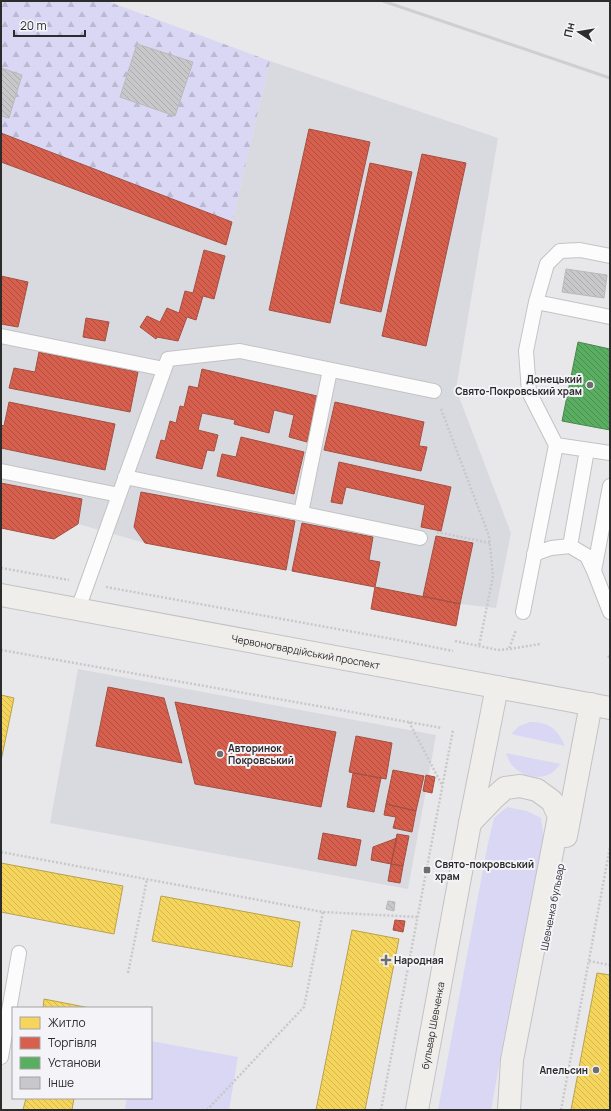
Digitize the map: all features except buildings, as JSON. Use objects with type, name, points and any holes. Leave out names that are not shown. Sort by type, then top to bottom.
[{"type":"main road","name":"Червоногвардійський проспект","points":[[1,595],[601,706]]},
{"type":"main road","points":[[470,823],[497,687]]},
{"type":"main road","name":"Шевченка бульвар","points":[[513,1110],[601,706]]},
{"type":"main road","points":[[470,823],[505,788],[520,786],[537,790],[552,801],[559,816],[512,1060],[510,1110]]},
{"type":"main road","name":"бульвар Шевченка","points":[[417,1110],[470,823]]},
{"type":"lane","points":[[523,612],[556,445],[529,392],[526,351],[536,302],[547,264],[560,251],[580,250],[610,256]]},
{"type":"lane","points":[[536,302],[610,317]]},
{"type":"lane","points":[[1,336],[164,369]]},
{"type":"lane","points":[[78,609],[168,359],[240,351],[434,391]]},
{"type":"lane","points":[[301,514],[330,370]]},
{"type":"lane","points":[[556,445],[610,453]]},
{"type":"lane","points":[[570,546],[588,450]]},
{"type":"lane","points":[[1,471],[119,495]]},
{"type":"lane","points":[[125,477],[420,538]]},
{"type":"lane","points":[[594,571],[610,486]]},
{"type":"lane","points":[[534,554],[551,548],[570,546],[587,556],[610,612]]},
{"type":"lane","points":[[1,1057],[19,952]]},
{"type":"path","points":[[434,391],[489,536],[493,576],[479,646]]},
{"type":"path","points":[[420,538],[422,529],[490,543]]},
{"type":"path","points":[[1,568],[453,651]]},
{"type":"path","points":[[510,649],[523,612]]},
{"type":"path","points":[[455,641],[498,650],[540,644]]},
{"type":"path","points":[[1,650],[442,728]]},
{"type":"path","points":[[409,722],[443,785]]},
{"type":"path","points":[[381,1110],[453,730]]},
{"type":"path","points":[[561,1110],[610,847]]},
{"type":"path","points":[[1,852],[323,912],[417,918]]},
{"type":"path","points":[[128,973],[147,879]]},
{"type":"path","points":[[207,1110],[304,1007],[323,912]]},
{"type":"path","points":[[589,961],[610,965]]},
{"type":"shaded area","points":[[270,61],[498,138],[456,389],[511,533],[496,608],[460,604],[456,626],[371,609],[374,587],[145,543],[78,524],[1,528],[1,133],[232,222]]},
{"type":"shaded area","points":[[78,669],[436,735],[408,889],[50,823]]},
{"type":"green space","points":[[1,1],[107,1],[270,61],[232,222],[1,133]]},
{"type":"green space","points":[[530,722],[542,723],[552,727],[559,735],[565,746],[511,734],[519,726]]},
{"type":"green space","points":[[506,753],[561,764],[553,772],[547,775],[541,777],[530,776],[519,772],[510,763]]},
{"type":"green space","points":[[507,807],[527,811],[541,818],[544,839],[515,979],[491,1110],[438,1110],[488,843],[494,818]]},
{"type":"green space","points":[[152,1041],[238,1057],[229,1110],[125,1110],[127,1099],[152,1099]]},
{"type":"railway","points":[[383,1],[610,78]]},
{"type":"place","name":"Донецький Свято-Покровський храм","points":[[590,385]]},
{"type":"place","name":"Авторинок Покровський","points":[[220,754]]},
{"type":"place","name":"Свято-покровський храм","points":[[427,870]]},
{"type":"place","name":"Народная","points":[[386,960]]},
{"type":"place","name":"Апельсин","points":[[596,1070]]}]
